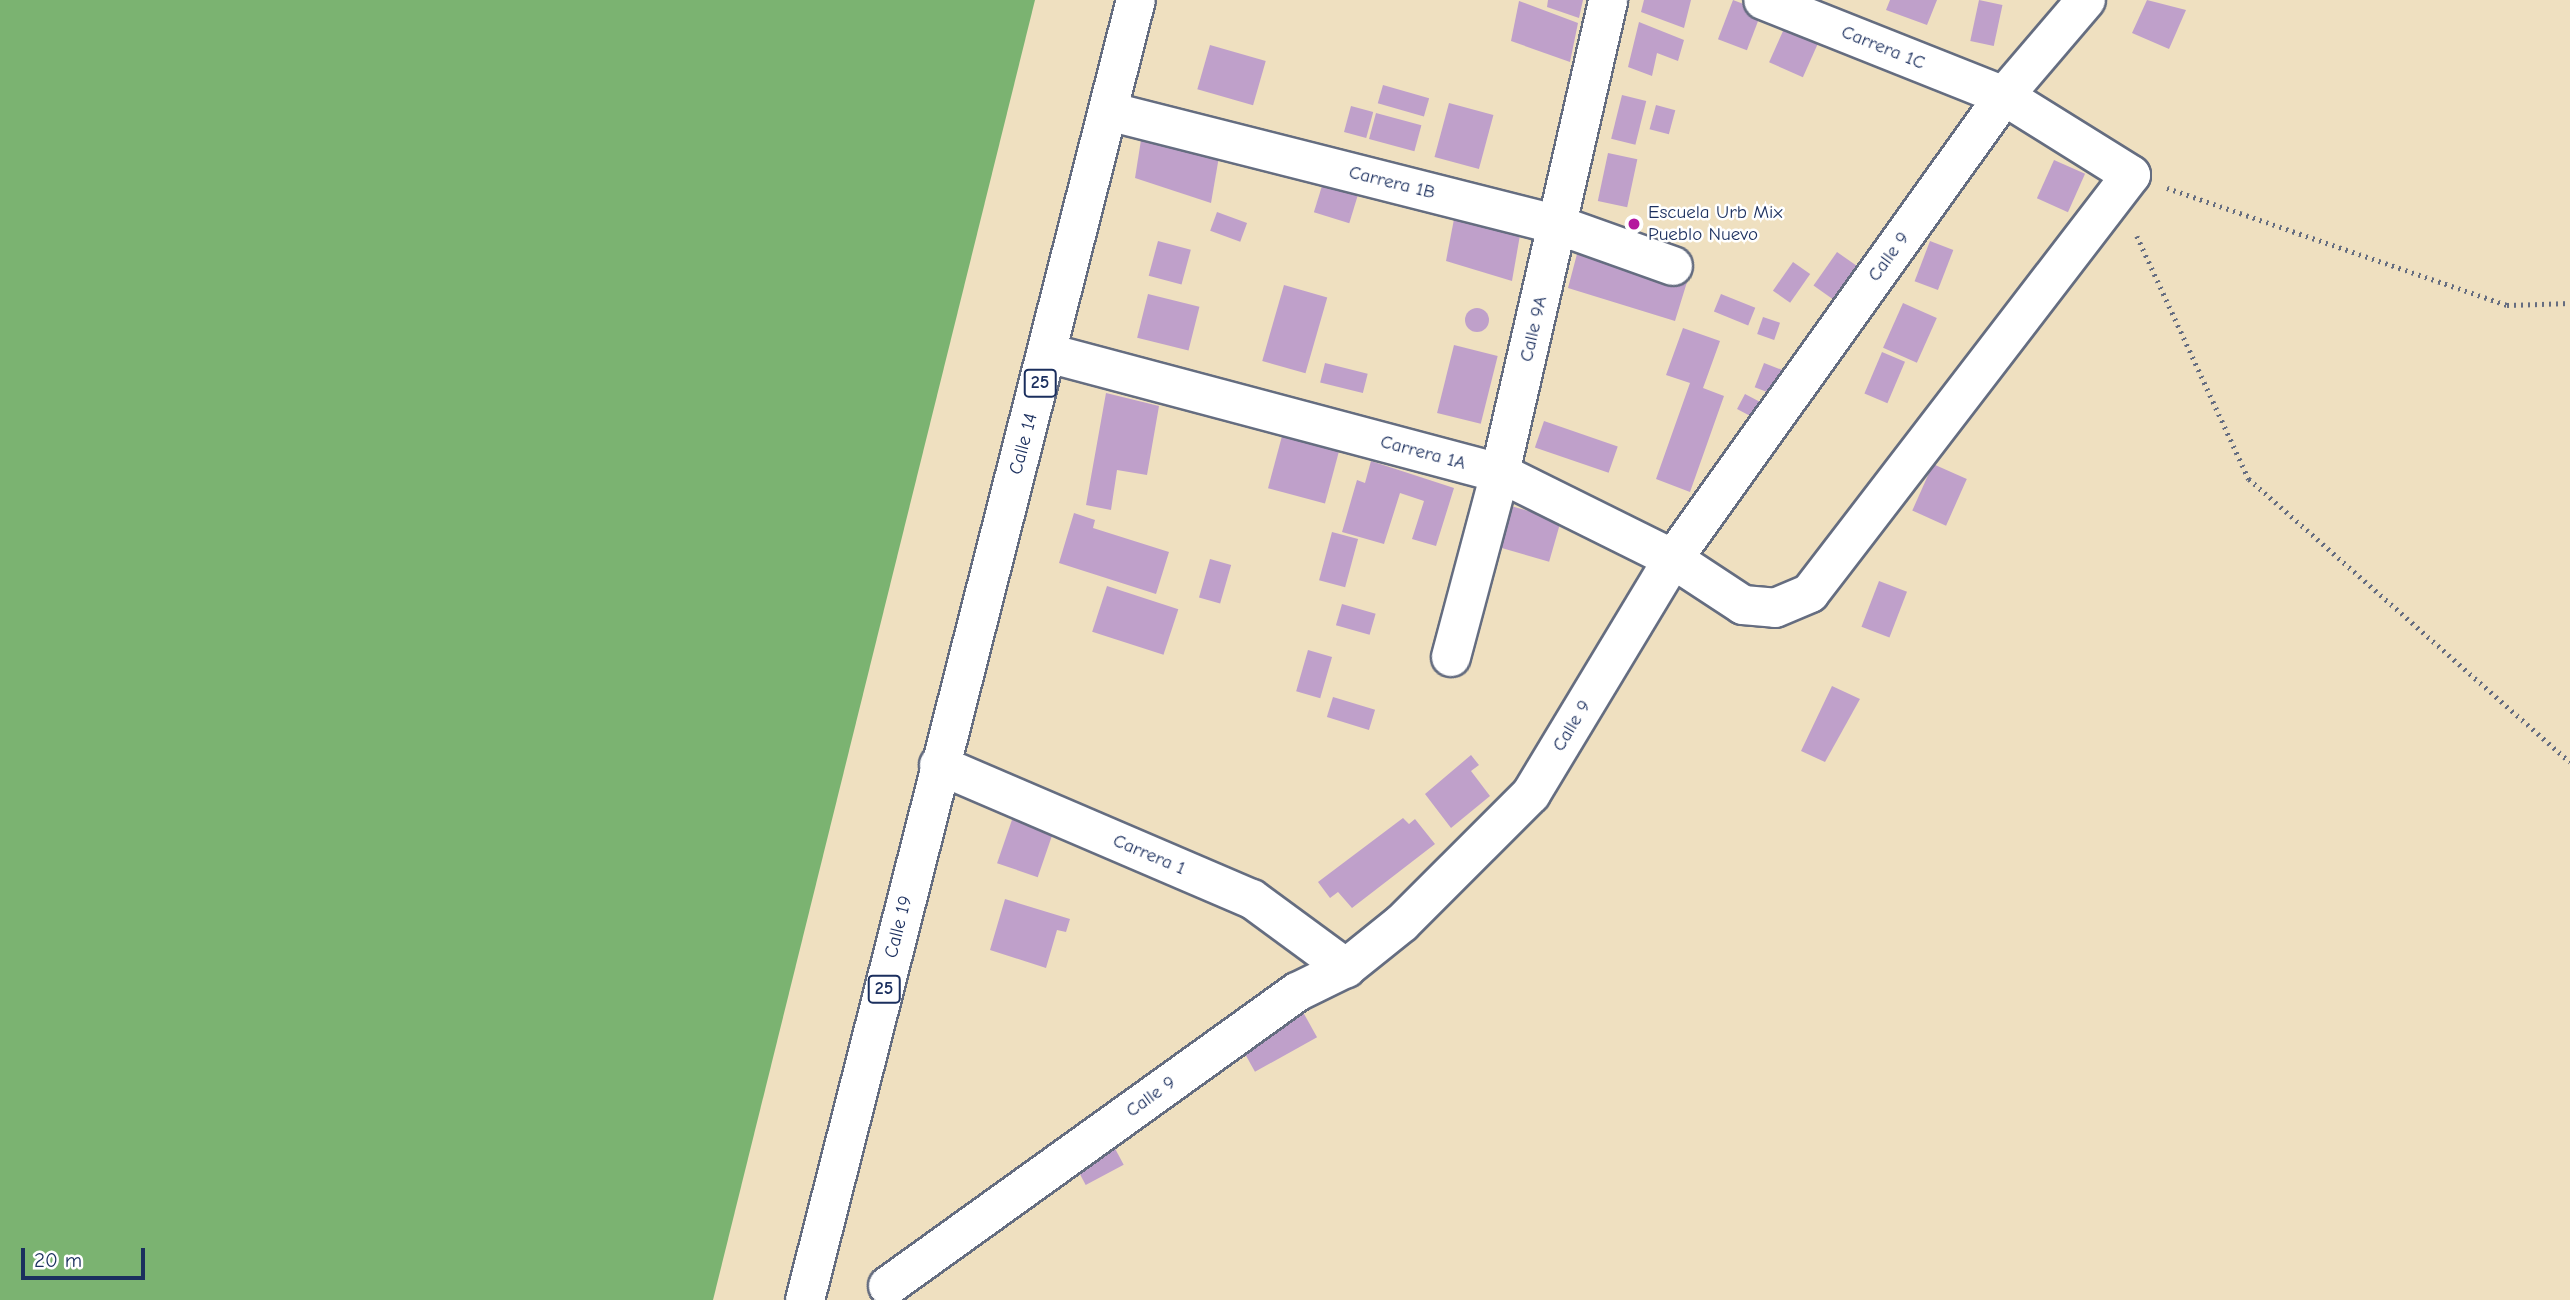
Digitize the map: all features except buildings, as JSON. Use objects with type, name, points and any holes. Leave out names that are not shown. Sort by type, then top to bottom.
[{"type":"main road","name":"Calle 14","points":[[939,765],[1048,353],[1136,0]]},
{"type":"main road","name":"Calle 9A","points":[[1451,656],[1500,473],[1608,0]]},
{"type":"main road","name":"Carrera 1C","points":[[1763,0],[2004,96],[2131,175]]},
{"type":"main road","name":"Calle 9","points":[[888,1286],[1297,992],[1346,968],[1402,923],[1531,794],[1673,559],[2004,96],[2086,0]]},
{"type":"main road","name":"Carrera 1B","points":[[1108,111],[1558,225],[1673,266]]},
{"type":"main road","name":"Carrera 1A","points":[[1048,353],[1500,473],[1673,559],[1742,606],[1775,608],[1810,593],[2131,175]]},
{"type":"main road","name":"Carrera 1","points":[[939,765],[1252,899],[1346,968]]},
{"type":"main road","name":"Calle 19","points":[[806,1300],[939,765]]},
{"type":"path","points":[[2570,303],[2507,305],[2131,175],[2134,231],[2249,479],[2570,762]]},
{"type":"green space","points":[[0,0],[1035,0],[713,1300],[0,1300]]},
{"type":"place","name":"Escuela Urb Mix Pueblo Nuevo","points":[[1634,224]]}]
